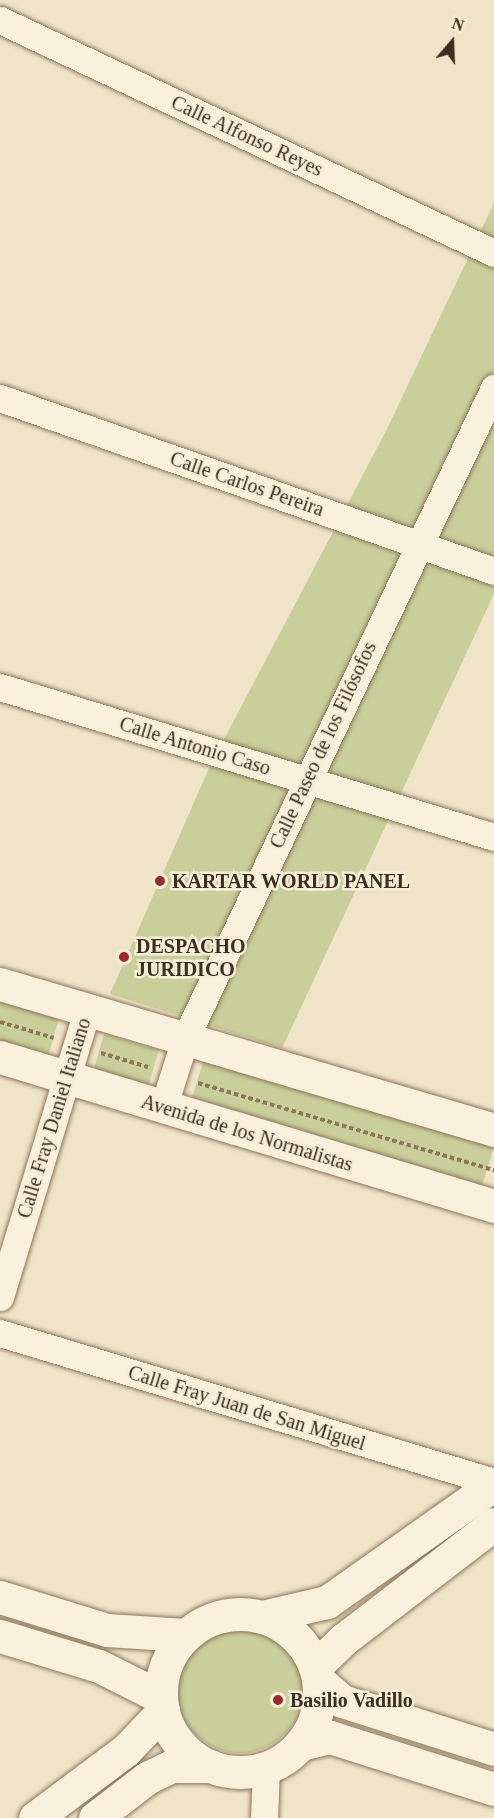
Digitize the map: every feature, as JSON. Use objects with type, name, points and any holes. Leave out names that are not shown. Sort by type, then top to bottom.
[{"type":"street","name":"Calle Alfonso Reyes","points":[[0,20],[494,253]]},
{"type":"street","name":"Calle Paseo de los Filósofos","points":[[163,1108],[185,1039],[418,543],[494,388]]},
{"type":"street","name":"Calle Carlos Pereira","points":[[0,398],[494,571]]},
{"type":"street","name":"Calle Antonio Caso","points":[[0,687],[494,837]]},
{"type":"street","points":[[0,984],[88,1008],[494,1130]]},
{"type":"street","name":"Calle Fray Daniel Italiano","points":[[0,1297],[88,1008]]},
{"type":"street","name":"Avenida de los Normalistas","points":[[0,1057],[494,1206]]},
{"type":"street","name":"Calle Fray Juan de San Miguel","points":[[0,1333],[494,1483]]},
{"type":"street","points":[[262,1617],[327,1602],[494,1483]]},
{"type":"street","points":[[317,1674],[344,1639],[494,1524]]},
{"type":"street","points":[[0,1597],[107,1630],[186,1635]]},
{"type":"street","points":[[95,1818],[147,1778],[172,1766],[210,1766],[238,1772],[266,1768],[290,1754],[301,1744],[313,1725],[319,1703],[317,1674],[307,1650],[295,1635],[280,1624],[262,1617],[243,1614],[223,1616],[205,1622],[186,1635],[167,1663],[163,1674],[162,1704],[172,1734],[189,1753],[210,1766]]},
{"type":"street","points":[[0,1636],[99,1666],[162,1704]]},
{"type":"street","points":[[317,1674],[342,1701],[494,1749]]},
{"type":"street","points":[[35,1818],[126,1750],[162,1704]]},
{"type":"street","points":[[301,1744],[330,1737],[494,1789]]},
{"type":"street","points":[[264,1818],[266,1768]]},
{"type":"path","points":[[0,1022],[494,1170]]},
{"type":"green space","points":[[494,203],[494,594],[282,1048],[110,994],[209,768],[387,429]]},
{"type":"green space","points":[[0,995],[61,1012],[48,1056],[0,1041]]},
{"type":"green space","points":[[104,1034],[159,1050],[148,1087],[93,1071]]},
{"type":"green space","points":[[204,1059],[494,1148],[482,1186],[192,1097]]},
{"type":"green space","points":[[240,1627],[264,1632],[285,1645],[298,1666],[303,1690],[298,1714],[285,1735],[264,1748],[240,1753],[216,1748],[195,1735],[182,1714],[177,1690],[182,1666],[195,1645],[216,1632]]},
{"type":"place","name":"KARTAR WORLD PANEL","points":[[160,881]]},
{"type":"place","name":"DESPACHO JURIDICO","points":[[124,957]]},
{"type":"place","name":"Basilio Vadillo","points":[[278,1700]]}]
